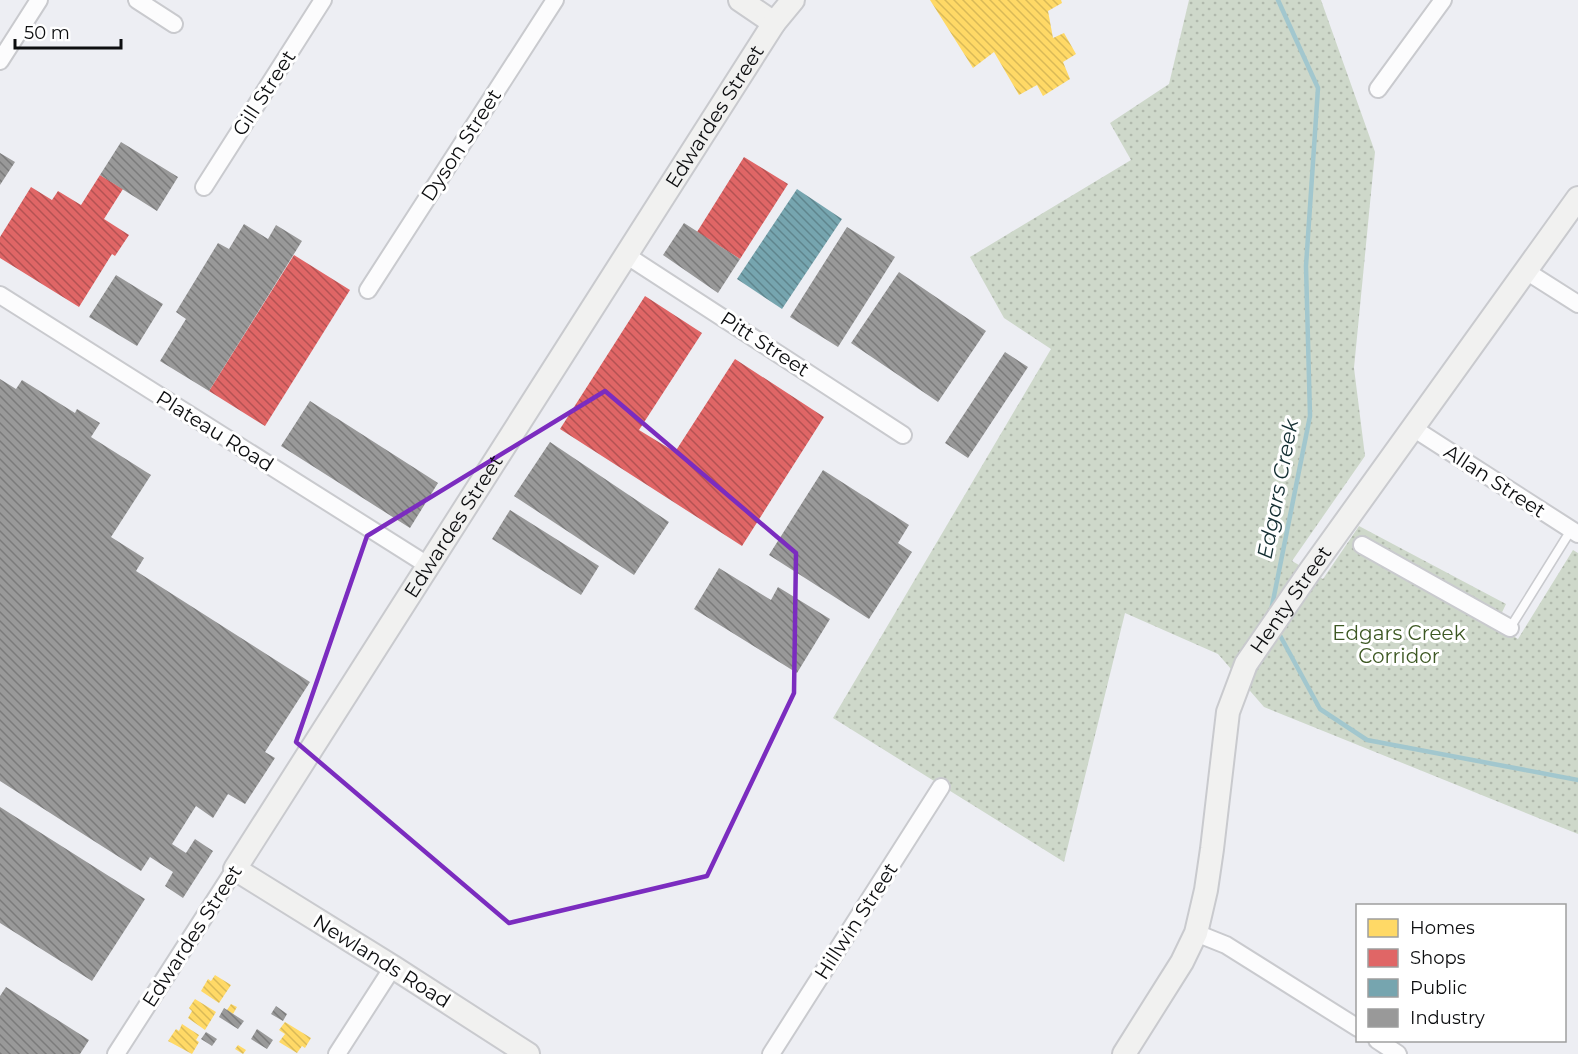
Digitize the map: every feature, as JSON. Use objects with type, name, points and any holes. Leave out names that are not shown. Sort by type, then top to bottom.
[{"type":"street","points":[[0,61],[39,0]]},
{"type":"street","points":[[137,0],[174,24]]},
{"type":"street","name":"Gill Street","points":[[204,186],[323,0]]},
{"type":"street","name":"Dyson Street","points":[[368,290],[555,0]]},
{"type":"street","points":[[740,0],[774,23]]},
{"type":"street","name":"Edwardes Street","points":[[116,1054],[774,23],[793,0]]},
{"type":"street","points":[[1378,89],[1443,0]]},
{"type":"street","name":"Henty Street","points":[[1124,1054],[1182,963],[1196,933],[1212,849],[1228,712],[1246,664],[1310,571],[1578,198]]},
{"type":"street","name":"Pitt Street","points":[[626,255],[903,435]]},
{"type":"street","points":[[1526,271],[1578,304]]},
{"type":"street","name":"Plateau Road","points":[[0,295],[429,566]]},
{"type":"street","name":"Allan Street","points":[[1413,428],[1574,532]]},
{"type":"street","points":[[1362,545],[1510,628]]},
{"type":"street","name":"Hillwin Street","points":[[771,1054],[941,787]]},
{"type":"street","name":"Newlands Road","points":[[235,869],[528,1054]]},
{"type":"street","points":[[1196,933],[1226,945],[1356,1027]]},
{"type":"street","points":[[337,1054],[393,967]]},
{"type":"street","points":[[1379,1042],[1398,1054]]},
{"type":"lane","points":[[1510,628],[1574,532]]},
{"type":"highlighted area","points":[[605,391],[796,553],[794,693],[707,876],[509,923],[296,742],[367,536]]},
{"type":"green space","name":"Edgars Creek Corridor","points":[[1189,0],[1321,0],[1375,152],[1354,368],[1365,456],[1292,561],[1323,579],[1359,526],[1506,604],[1496,625],[1518,639],[1573,550],[1578,553],[1578,834],[1264,707],[1218,654],[1125,613],[1064,862],[833,718],[1051,349],[1004,318],[970,257],[1131,160],[1110,123],[1169,84]]},
{"type":"building: Homes","points":[[930,0],[1061,0],[1062,3],[1048,11],[1053,38],[1064,33],[1076,54],[1063,62],[1070,79],[1043,96],[1037,85],[1019,95],[994,52],[973,68]]},
{"type":"building: Homes","points":[[215,975],[231,985],[219,1003],[201,991],[208,979],[211,981]]},
{"type":"building: Homes","points":[[195,999],[216,1012],[205,1030],[188,1018],[192,1011],[189,1008]]},
{"type":"building: Homes","points":[[231,1004],[237,1007],[233,1014],[227,1010]]},
{"type":"building: Homes","points":[[285,1022],[311,1038],[305,1048],[302,1046],[297,1053],[279,1042],[285,1034],[279,1030]]},
{"type":"building: Homes","points":[[182,1024],[199,1035],[196,1040],[199,1042],[192,1054],[168,1041],[176,1029],[179,1031]]},
{"type":"building: Homes","points":[[238,1045],[246,1050],[243,1054],[235,1049]]},
{"type":"building: Shops","points":[[744,157],[788,184],[740,259],[697,232]]},
{"type":"building: Shops","points":[[100,175],[123,189],[104,219],[129,235],[115,256],[112,254],[79,307],[0,258],[0,237],[31,187],[52,200],[58,191],[81,205]]},
{"type":"building: Shops","points":[[294,255],[350,290],[265,426],[209,391]]},
{"type":"building: Shops","points":[[645,296],[702,333],[639,430],[675,452],[735,359],[824,417],[742,546],[560,429]]},
{"type":"building: Public","points":[[797,189],[842,219],[782,309],[737,279]]},
{"type":"building: Industry","points":[[121,142],[178,177],[157,211],[100,175]]},
{"type":"building: Industry","points":[[0,153],[15,162],[0,185]]},
{"type":"building: Industry","points":[[684,223],[740,259],[718,293],[663,255]]},
{"type":"building: Industry","points":[[244,224],[268,239],[276,225],[302,241],[209,391],[160,361],[186,319],[176,312],[218,243],[229,249]]},
{"type":"building: Industry","points":[[847,227],[895,257],[838,347],[790,317]]},
{"type":"building: Industry","points":[[899,272],[986,331],[938,402],[851,343]]},
{"type":"building: Industry","points":[[116,275],[163,304],[137,346],[89,317]]},
{"type":"building: Industry","points":[[1005,352],[1028,367],[968,458],[945,443]]},
{"type":"building: Industry","points":[[0,379],[16,389],[22,380],[75,413],[77,409],[100,423],[91,437],[151,475],[111,537],[144,558],[136,571],[310,682],[265,752],[275,758],[245,804],[228,794],[213,818],[196,806],[172,844],[186,853],[195,839],[213,851],[183,898],[165,886],[173,872],[150,857],[141,871],[0,781]]},
{"type":"building: Industry","points":[[310,401],[438,483],[410,528],[281,446]]},
{"type":"building: Industry","points":[[550,442],[669,522],[634,575],[514,496]]},
{"type":"building: Industry","points":[[823,470],[909,525],[898,543],[912,552],[869,619],[769,555]]},
{"type":"building: Industry","points":[[510,510],[599,566],[581,595],[492,539]]},
{"type":"building: Industry","points":[[719,568],[771,600],[778,587],[830,619],[797,673],[694,609]]},
{"type":"building: Industry","points":[[0,807],[145,899],[92,981],[0,923]]},
{"type":"building: Industry","points":[[6,987],[89,1040],[80,1054],[0,1054],[0,996]]},
{"type":"building: Industry","points":[[276,1006],[287,1014],[283,1021],[271,1014]]},
{"type":"building: Industry","points":[[224,1008],[244,1021],[238,1029],[219,1017]]},
{"type":"building: Industry","points":[[257,1029],[273,1040],[267,1049],[251,1039]]},
{"type":"building: Industry","points":[[206,1032],[217,1039],[212,1046],[201,1039]]},
{"type":"waterway","name":"Edgars Creek","points":[[1271,611],[1310,416],[1306,266],[1318,88],[1278,0]]},
{"type":"waterway","name":"Edgars Creek","points":[[1277,630],[1320,709],[1367,740],[1578,780]]}]
